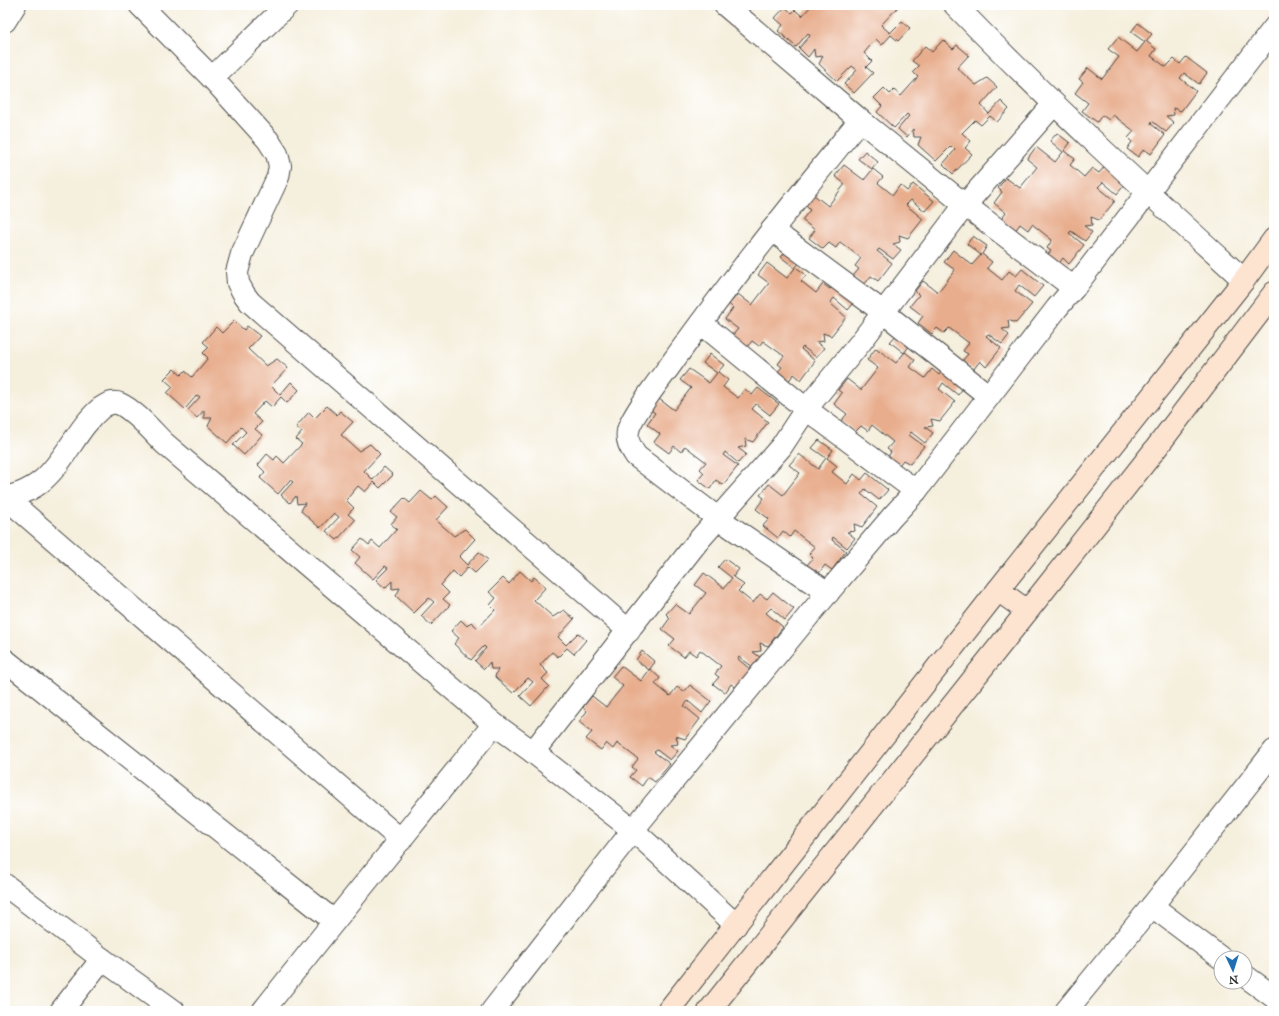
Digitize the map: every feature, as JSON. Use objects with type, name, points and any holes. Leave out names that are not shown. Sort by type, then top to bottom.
[{"type":"street","points":[[5,21],[15,5]]},
{"type":"street","points":[[140,5],[212,78],[268,140],[277,154],[280,166],[278,177],[242,254],[237,272],[238,283],[250,302],[629,631]]},
{"type":"street","points":[[212,78],[288,5]]},
{"type":"street","points":[[725,5],[860,120],[965,205],[1074,288]]},
{"type":"street","points":[[955,5],[1054,104],[1148,193],[1244,280]]},
{"type":"street","points":[[492,1011],[633,830],[892,516],[916,491],[988,396],[1148,193],[1274,28]]},
{"type":"street","points":[[533,752],[698,542],[781,447],[806,409],[965,205],[1054,104]]},
{"type":"street","points":[[828,593],[719,519],[636,456],[629,444],[628,430],[632,419],[700,323],[860,120]]},
{"type":"street","points":[[772,230],[883,312],[988,396]]},
{"type":"street","points":[[668,1011],[998,590],[1244,280],[1274,239]]},
{"type":"street","points":[[709,1011],[1157,447],[1274,293]]},
{"type":"street","points":[[1217,313],[1242,334]]},
{"type":"street","points":[[700,323],[806,409],[916,491]]},
{"type":"street","points":[[5,498],[27,491],[43,481],[74,440],[101,408],[106,404],[120,403],[182,458],[494,724],[533,752],[633,830],[736,925]]},
{"type":"street","points":[[5,498],[401,840]]},
{"type":"street","points":[[998,590],[1027,611]]},
{"type":"street","points":[[5,660],[334,921]]},
{"type":"street","points":[[263,1011],[494,724]]},
{"type":"street","points":[[1066,1011],[1152,906],[1274,751]]},
{"type":"street","points":[[5,885],[102,959],[174,1011]]},
{"type":"street","points":[[1152,906],[1213,952]]},
{"type":"street","points":[[61,1011],[102,959]]},
{"type":"street","points":[[1253,982],[1274,997]]},
{"type":"building","points":[[812,5],[896,5],[898,7],[881,25],[890,33],[902,21],[910,28],[898,41],[891,35],[882,45],[876,39],[864,53],[872,61],[866,67],[873,73],[854,93],[844,84],[857,70],[852,66],[837,81],[819,64],[823,56],[815,57],[814,49],[808,57],[799,48],[810,36],[808,33],[796,47],[778,31],[783,25],[775,18],[785,7],[792,13],[795,10],[802,16]]},
{"type":"building","points":[[1138,23],[1152,34],[1146,41],[1156,49],[1151,56],[1166,67],[1174,59],[1180,64],[1186,57],[1207,73],[1199,84],[1184,73],[1180,78],[1196,91],[1181,111],[1173,108],[1174,115],[1166,116],[1174,123],[1166,132],[1152,121],[1151,124],[1165,135],[1151,154],[1144,149],[1138,157],[1127,149],[1132,142],[1128,138],[1134,131],[1113,115],[1109,120],[1102,115],[1097,122],[1082,111],[1088,103],[1075,93],[1083,82],[1079,79],[1088,68],[1102,79],[1119,57],[1108,49],[1118,37],[1137,52],[1145,42],[1131,32]]},
{"type":"building","points":[[943,40],[953,49],[957,45],[969,55],[957,68],[976,85],[987,78],[997,87],[981,105],[989,114],[1001,101],[1009,109],[997,122],[990,116],[981,125],[975,120],[962,133],[971,141],[965,148],[972,154],[953,174],[943,164],[955,150],[951,146],[936,161],[918,145],[921,137],[914,137],[913,129],[907,137],[898,129],[909,116],[907,114],[894,128],[877,112],[882,106],[874,98],[884,88],[890,94],[894,90],[901,96],[918,77],[913,72],[919,66],[912,61],[925,46],[932,52]]},
{"type":"building","points":[[1057,133],[1070,143],[1064,151],[1075,159],[1070,165],[1084,177],[1092,168],[1099,173],[1105,166],[1126,183],[1117,194],[1103,182],[1098,187],[1115,201],[1099,220],[1091,217],[1092,225],[1084,226],[1092,232],[1085,241],[1071,231],[1069,233],[1084,245],[1069,264],[1063,258],[1056,267],[1045,258],[1051,251],[1047,248],[1052,240],[1032,224],[1028,230],[1020,224],[1015,231],[1001,220],[1006,213],[994,203],[1002,192],[998,188],[1006,178],[1020,188],[1037,167],[1027,159],[1036,147],[1055,162],[1063,152],[1050,141]]},
{"type":"building","points":[[865,151],[878,162],[872,169],[858,159]]},
{"type":"building","points":[[844,165],[864,180],[873,169],[883,177],[878,183],[893,195],[900,185],[907,191],[913,184],[934,201],[925,211],[911,200],[906,205],[923,219],[908,238],[899,235],[900,242],[893,244],[901,250],[893,259],[879,249],[877,251],[892,263],[878,281],[871,276],[864,285],[853,276],[859,269],[855,266],[861,258],[840,242],[836,248],[829,243],[823,249],[809,238],[815,230],[802,220],[810,210],[806,206],[814,195],[828,206],[845,184],[835,176]]},
{"type":"building","points":[[973,236],[987,246],[982,254],[992,262],[987,268],[1002,280],[1009,271],[1016,276],[1022,269],[1043,286],[1034,297],[1019,285],[1015,291],[1032,304],[1016,323],[1008,320],[1009,328],[1002,329],[1009,335],[1002,344],[988,334],[986,336],[1001,348],[986,367],[980,361],[973,370],[962,361],[968,354],[963,351],[969,343],[949,328],[944,333],[937,328],[932,334],[918,323],[923,316],[910,306],[919,295],[915,291],[923,281],[938,292],[955,270],[944,262],[953,250],[972,265],[981,255],[967,244]]},
{"type":"building","points":[[788,249],[802,259],[796,267],[806,275],[801,281],[816,293],[823,284],[830,289],[836,282],[857,299],[848,310],[834,298],[830,303],[846,317],[831,336],[823,333],[824,341],[816,342],[824,348],[816,357],[803,347],[801,349],[815,361],[801,380],[794,374],[787,383],[776,374],[782,367],[778,364],[784,356],[763,341],[759,346],[752,341],[747,347],[732,336],[738,329],[725,319],[733,308],[729,304],[738,294],[752,305],[769,283],[758,275],[767,263],[787,278],[795,268],[781,257]]},
{"type":"building","points":[[234,321],[244,330],[247,326],[260,336],[248,349],[266,366],[277,359],[288,368],[271,386],[280,395],[291,382],[299,390],[287,403],[281,397],[272,407],[265,401],[253,414],[262,422],[255,429],[262,435],[244,455],[233,445],[246,432],[241,427],[227,443],[208,426],[212,418],[204,418],[204,410],[197,418],[188,410],[200,397],[197,395],[185,409],[167,393],[173,387],[164,379],[174,369],[181,375],[185,371],[192,377],[208,358],[203,353],[209,347],[203,342],[216,327],[222,333]]},
{"type":"building","points":[[897,334],[910,345],[904,353],[890,342]]},
{"type":"building","points":[[876,348],[896,363],[905,352],[915,360],[910,367],[925,378],[932,369],[939,375],[945,367],[966,384],[958,395],[943,383],[939,389],[955,402],[940,421],[931,419],[933,426],[925,427],[933,433],[925,443],[911,432],[909,435],[924,446],[910,464],[903,460],[897,468],[886,460],[891,452],[887,449],[893,442],[872,425],[868,431],[861,426],[855,432],[841,421],[847,414],[834,404],[842,393],[838,390],[847,379],[861,390],[878,368],[867,360]]},
{"type":"building","points":[[710,354],[724,365],[718,372],[728,380],[723,387],[738,398],[745,389],[752,395],[758,388],[779,404],[770,415],[756,404],[752,409],[768,422],[753,442],[745,439],[746,446],[738,448],[746,454],[738,463],[725,452],[723,455],[738,466],[723,485],[716,480],[710,489],[698,480],[704,473],[700,469],[706,462],[685,446],[681,452],[674,446],[669,453],[654,442],[660,434],[647,424],[655,413],[651,410],[659,399],[674,410],[691,388],[680,380],[689,369],[709,383],[717,373],[703,363]]},
{"type":"building","points":[[327,406],[337,415],[340,411],[353,422],[341,435],[359,451],[370,444],[380,454],[364,471],[373,480],[384,467],[393,475],[380,488],[374,482],[365,492],[358,486],[346,500],[354,508],[348,514],[355,520],[337,540],[326,531],[339,517],[334,513],[320,528],[301,511],[305,503],[297,504],[296,496],[290,503],[281,495],[293,482],[290,480],[278,494],[260,478],[265,472],[258,465],[267,454],[274,460],[277,456],[284,463],[302,444],[296,439],[302,432],[296,427],[309,412],[315,418]]},
{"type":"building","points":[[819,440],[833,450],[827,458],[837,466],[832,472],[847,484],[854,474],[861,480],[867,473],[888,490],[879,500],[865,489],[861,494],[877,507],[862,527],[854,524],[855,531],[847,532],[855,538],[847,548],[833,537],[832,540],[846,551],[832,570],[825,565],[819,573],[807,565],[813,558],[809,554],[815,547],[794,531],[790,537],[783,531],[778,538],[763,526],[769,519],[756,509],[764,498],[760,495],[769,484],[783,495],[800,473],[789,465],[799,454],[818,469],[826,458],[812,448]]},
{"type":"building","points":[[421,491],[432,500],[436,496],[448,507],[436,520],[454,536],[465,529],[475,539],[459,557],[467,565],[479,552],[488,560],[475,573],[468,567],[459,577],[453,571],[441,585],[449,593],[443,599],[450,605],[431,625],[421,616],[434,602],[429,598],[414,613],[396,596],[400,588],[392,589],[392,581],[385,588],[376,580],[388,568],[385,566],[373,579],[355,563],[360,557],[352,550],[362,539],[369,545],[372,541],[380,548],[397,529],[391,524],[397,517],[391,512],[404,498],[410,503]]},
{"type":"building","points":[[725,559],[739,569],[733,577],[744,585],[738,591],[753,603],[760,594],[767,599],[773,592],[794,609],[785,620],[771,608],[766,613],[783,627],[768,646],[760,643],[761,651],[753,652],[761,658],[753,667],[739,657],[738,659],[752,671],[738,689],[731,684],[725,693],[713,684],[719,677],[715,674],[721,666],[700,650],[696,656],[689,651],[684,657],[669,646],[675,639],[662,629],[670,618],[666,614],[675,604],[689,614],[706,593],[695,585],[704,573],[724,588],[732,578],[718,567]]},
{"type":"building","points":[[520,571],[531,581],[534,577],[546,587],[534,600],[553,617],[564,610],[574,619],[558,637],[566,645],[578,633],[586,640],[574,654],[567,648],[558,657],[552,652],[540,665],[548,673],[542,679],[549,686],[531,706],[520,696],[533,682],[528,678],[513,693],[495,677],[498,669],[491,669],[490,662],[484,669],[475,661],[486,648],[484,646],[471,660],[454,644],[459,638],[451,631],[461,620],[467,626],[471,622],[478,628],[495,610],[490,605],[496,598],[489,592],[503,578],[509,584]]},
{"type":"building","points":[[642,651],[655,662],[649,670],[636,660]]},
{"type":"building","points":[[621,666],[641,681],[650,669],[660,678],[655,684],[670,696],[677,687],[684,692],[690,685],[711,701],[702,713],[688,701],[684,706],[700,719],[685,739],[676,736],[678,744],[670,745],[678,751],[670,760],[657,750],[654,752],[670,764],[655,782],[648,777],[642,786],[630,777],[636,770],[632,767],[638,759],[617,743],[613,749],[606,743],[601,750],[586,739],[592,732],[579,722],[587,711],[583,707],[592,696],[606,707],[623,686],[612,677]]}]
